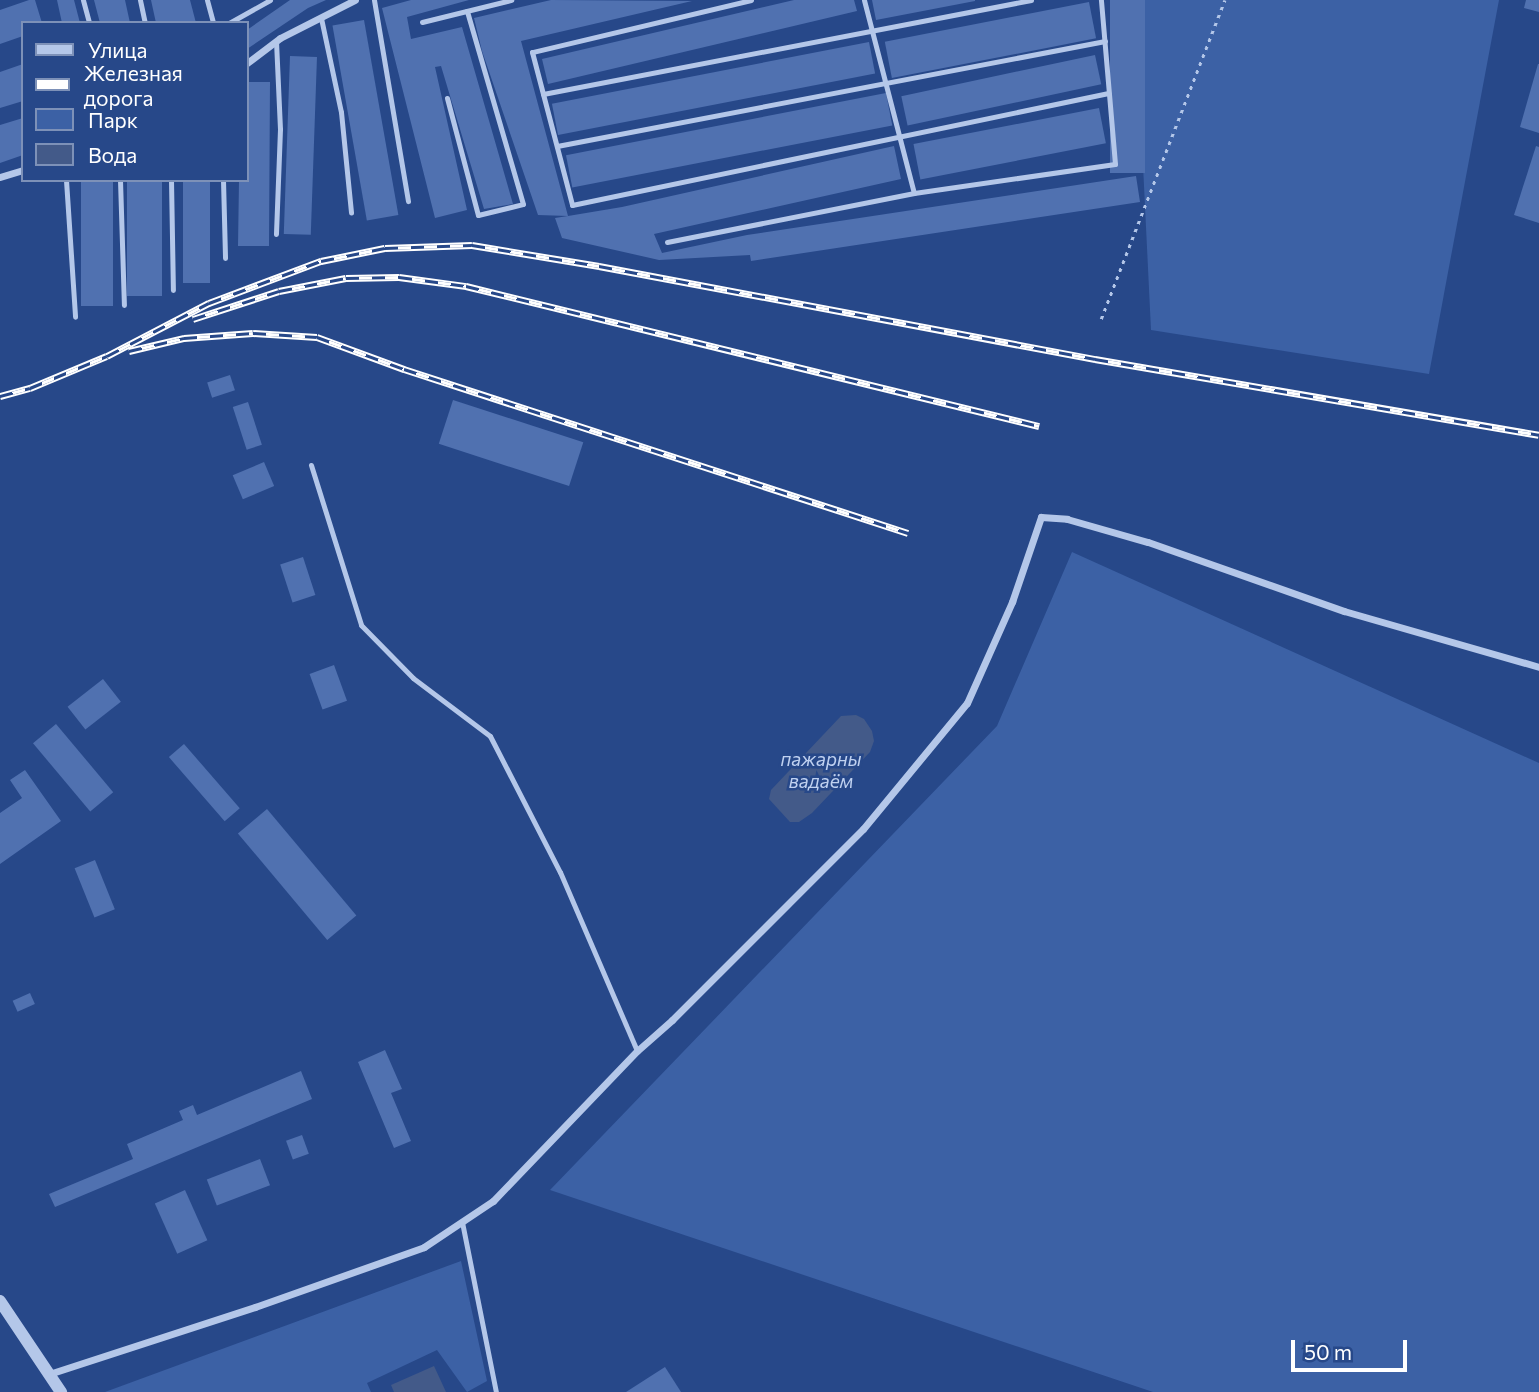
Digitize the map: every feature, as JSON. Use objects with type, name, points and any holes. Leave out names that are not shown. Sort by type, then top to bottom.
[{"type":"street","points":[[248,62],[276,41],[355,0]]},
{"type":"street","points":[[0,177],[21,171]]},
{"type":"street","points":[[50,1374],[256,1307],[424,1247],[494,1201],[637,1051],[673,1020],[863,829],[967,703],[1012,602],[1041,517],[1067,519],[1148,542],[1344,611],[1539,667]]},
{"type":"street","points":[[0,1301],[61,1392]]},
{"type":"lane","points":[[83,0],[88,21]]},
{"type":"lane","points":[[140,0],[145,21]]},
{"type":"lane","points":[[207,0],[212,21]]},
{"type":"lane","points":[[233,21],[270,0]]},
{"type":"lane","points":[[374,0],[408,201]]},
{"type":"lane","points":[[422,22],[511,0]]},
{"type":"lane","points":[[751,0],[532,52],[572,205],[1108,93]]},
{"type":"lane","points":[[864,0],[914,193]]},
{"type":"lane","points":[[543,93],[1031,0]]},
{"type":"lane","points":[[667,242],[914,193],[1115,164],[1101,0]]},
{"type":"lane","points":[[447,98],[478,215],[523,204],[467,11]]},
{"type":"lane","points":[[321,18],[341,112],[351,213]]},
{"type":"lane","points":[[276,41],[280,129],[276,234]]},
{"type":"lane","points":[[557,146],[1105,41]]},
{"type":"lane","points":[[66,182],[75,317]]},
{"type":"lane","points":[[120,182],[124,305]]},
{"type":"lane","points":[[172,182],[173,290]]},
{"type":"lane","points":[[223,182],[225,258]]},
{"type":"lane","points":[[311,465],[361,625],[413,677],[489,736],[560,872],[637,1051]]},
{"type":"lane","points":[[462,1222],[496,1392]]},
{"type":"path","points":[[1101,319],[1225,0]]},
{"type":"green space","points":[[1135,0],[1499,0],[1429,374],[1151,330]]},
{"type":"green space","points":[[1072,552],[1539,763],[1539,1392],[1153,1392],[550,1190],[997,726]]},
{"type":"green space","points":[[461,1261],[487,1381],[467,1392],[437,1350],[367,1383],[371,1392],[105,1392]]},
{"type":"water","name":"пажарны вадаём","points":[[856,715],[864,719],[872,731],[874,741],[870,752],[812,813],[799,822],[790,822],[769,799],[771,790],[841,716]]},
{"type":"water","points":[[434,1366],[446,1392],[394,1392],[391,1385]]},
{"type":"building","points":[[35,0],[41,21],[21,21],[21,37],[0,44],[0,10]]},
{"type":"building","points":[[57,0],[74,0],[79,21],[62,21]]},
{"type":"building","points":[[94,0],[125,0],[130,21],[99,21]]},
{"type":"building","points":[[151,0],[190,0],[195,21],[156,21]]},
{"type":"building","points":[[290,0],[326,0],[308,8],[248,48],[248,29]]},
{"type":"building","points":[[411,0],[469,0],[407,17],[411,39],[462,27],[513,204],[484,209],[441,66],[435,67],[467,210],[435,218],[382,8]]},
{"type":"building","points":[[551,0],[692,1],[521,41],[568,216],[538,215],[482,51],[474,18]]},
{"type":"building","points":[[794,0],[854,0],[857,11],[548,84],[542,59]]},
{"type":"building","points":[[872,0],[975,0],[975,1],[876,20]]},
{"type":"building","points":[[1110,0],[1145,0],[1145,173],[1110,173]]},
{"type":"building","points":[[1526,0],[1539,0],[1539,12],[1524,8]]},
{"type":"building","points":[[1089,2],[1096,38],[892,78],[885,42]]},
{"type":"building","points":[[364,20],[398,215],[367,221],[332,26]]},
{"type":"building","points":[[869,42],[875,73],[558,135],[552,104]]},
{"type":"building","points":[[1095,55],[1101,84],[908,126],[901,96]]},
{"type":"building","points":[[290,56],[317,57],[311,235],[284,234]]},
{"type":"building","points":[[1539,64],[1539,133],[1520,127]]},
{"type":"building","points":[[21,65],[21,102],[0,108],[0,72]]},
{"type":"building","points":[[248,82],[270,82],[269,246],[238,246],[239,182],[248,182]]},
{"type":"building","points":[[886,93],[892,125],[572,188],[566,155]]},
{"type":"building","points":[[1099,108],[1106,143],[920,179],[913,144]]},
{"type":"building","points":[[21,119],[21,156],[0,163],[0,125]]},
{"type":"building","points":[[894,146],[901,179],[654,234],[662,253],[747,235],[1136,176],[1140,202],[751,261],[750,255],[659,260],[562,238],[555,218],[622,207]]},
{"type":"building","points":[[1536,146],[1539,147],[1539,223],[1514,215]]},
{"type":"building","points":[[81,182],[113,182],[113,306],[81,306]]},
{"type":"building","points":[[127,182],[162,182],[162,296],[127,296]]},
{"type":"building","points":[[183,182],[210,182],[210,283],[183,283]]},
{"type":"building","points":[[230,375],[235,390],[212,398],[207,382]]},
{"type":"building","points":[[453,400],[583,442],[569,486],[439,444]]},
{"type":"building","points":[[248,402],[262,445],[247,450],[233,407]]},
{"type":"building","points":[[264,462],[274,486],[243,499],[233,475]]},
{"type":"building","points":[[303,557],[315,595],[293,602],[280,564]]},
{"type":"building","points":[[334,665],[347,701],[323,710],[310,674]]},
{"type":"building","points":[[103,679],[121,702],[85,730],[68,707]]},
{"type":"building","points":[[56,724],[113,792],[90,811],[33,743]]},
{"type":"building","points":[[184,744],[240,808],[225,821],[169,757]]},
{"type":"building","points":[[25,770],[61,821],[0,864],[0,813],[22,798],[10,780]]},
{"type":"building","points":[[267,809],[356,915],[327,940],[238,833]]},
{"type":"building","points":[[95,860],[115,909],[94,917],[75,868]]},
{"type":"building","points":[[30,993],[35,1004],[18,1012],[13,1001]]},
{"type":"building","points":[[385,1050],[402,1089],[391,1093],[411,1141],[394,1148],[358,1062]]},
{"type":"building","points":[[301,1071],[312,1099],[55,1207],[49,1194],[133,1159],[127,1144],[183,1120],[179,1111],[193,1105],[197,1115]]},
{"type":"building","points":[[302,1135],[309,1154],[293,1160],[286,1141]]},
{"type":"building","points":[[260,1159],[270,1185],[217,1206],[207,1179]]},
{"type":"building","points":[[185,1190],[207,1240],[177,1254],[155,1203]]},
{"type":"building","points":[[665,1367],[681,1392],[626,1392]]},
{"type":"railway","points":[[0,396],[30,388],[107,356],[209,303],[321,261],[385,248],[472,245],[599,266],[1095,359],[1539,435]]},
{"type":"railway","points":[[193,319],[279,291],[346,278],[399,277],[466,286],[1039,426]]},
{"type":"railway","points":[[129,351],[184,338],[253,333],[317,337],[404,369],[908,533]]}]
